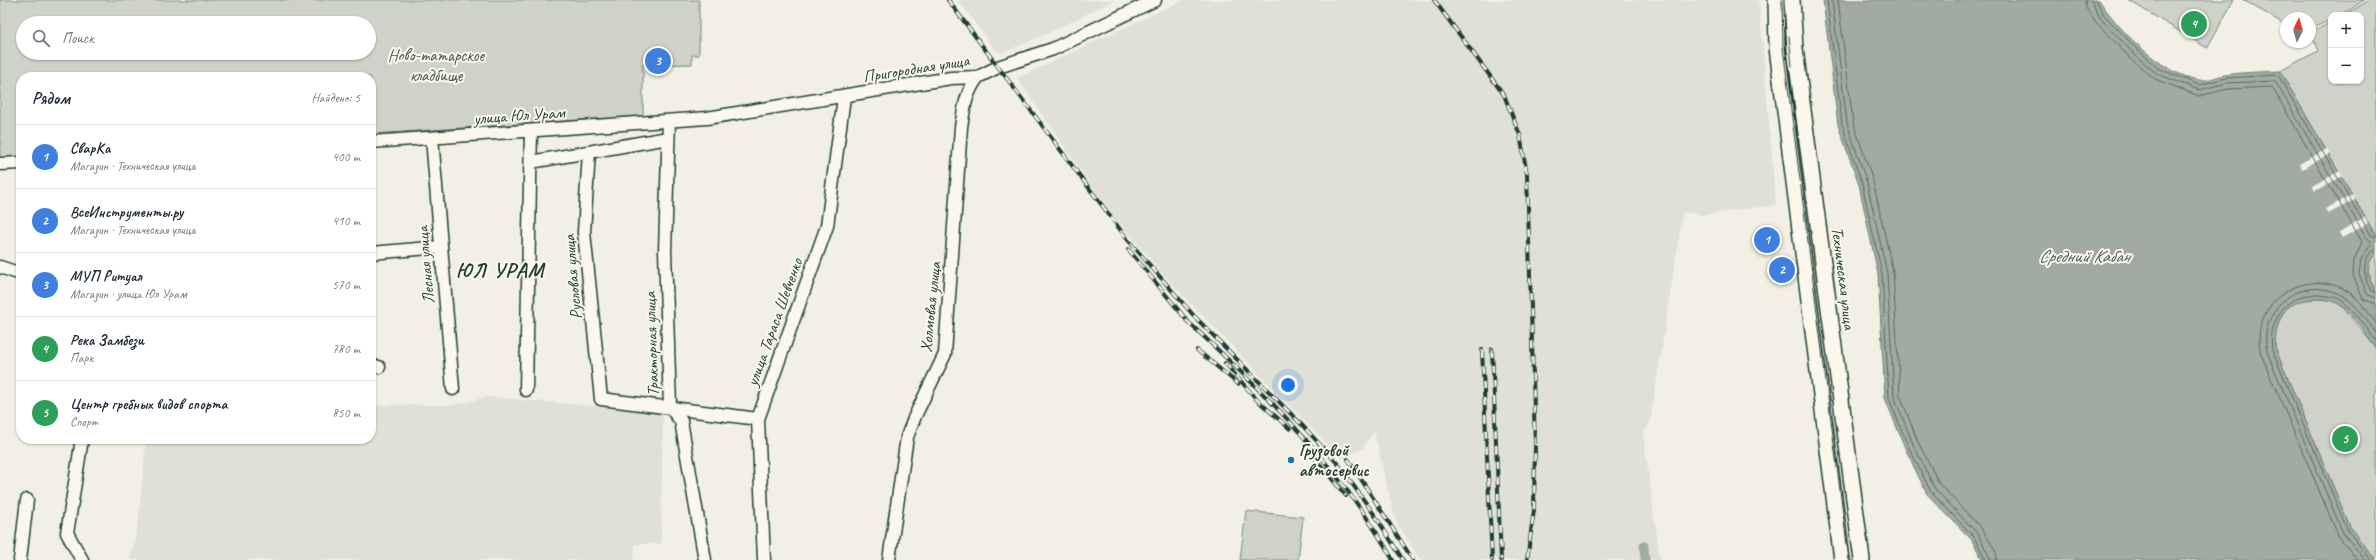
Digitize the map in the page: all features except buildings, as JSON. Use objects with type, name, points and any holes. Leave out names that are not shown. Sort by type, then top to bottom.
[{"type":"main road","points":[[1776,0],[1777,48],[1842,560]]},
{"type":"main road","name":"Техническая улица","points":[[1792,0],[1795,49],[1862,560]]},
{"type":"street","name":"Пригородная улица","points":[[669,121],[707,118],[844,97],[951,78],[978,77],[998,67],[1054,48],[1155,0]]},
{"type":"street","name":"Холмовая улица","points":[[889,560],[907,437],[915,416],[945,354],[961,127],[965,100],[970,87],[978,77]]},
{"type":"street","name":"улица Тараса Шевченко","points":[[764,560],[758,419],[826,226],[844,97]]},
{"type":"street","name":"улица Юл Урам","points":[[376,142],[669,121]]},
{"type":"street","name":"Тракторная улица","points":[[669,121],[665,251],[670,407],[681,421],[704,560]]},
{"type":"street","points":[[526,390],[531,131]]},
{"type":"street","name":"Лесная улица","points":[[432,138],[453,389]]},
{"type":"street","points":[[531,162],[668,138]]},
{"type":"street","name":"Русловая улица","points":[[589,152],[584,232],[601,399],[670,407]]},
{"type":"street","points":[[0,164],[16,163]]},
{"type":"street","points":[[376,253],[441,247]]},
{"type":"street","points":[[0,267],[16,272]]},
{"type":"street","points":[[670,407],[758,419]]},
{"type":"street","points":[[81,444],[66,533],[82,560]]},
{"type":"street","points":[[20,560],[27,500]]},
{"type":"shaded area","points":[[958,0],[1115,0],[1047,34],[1002,53],[995,50]]},
{"type":"shaded area","points":[[1183,0],[1759,0],[1776,205],[1702,215],[1683,212],[1650,424],[1643,433],[1660,560],[1420,560],[1395,520],[1374,432],[1362,449],[1341,459],[1169,281],[1105,206],[1017,78]]},
{"type":"shaded area","points":[[487,397],[663,412],[661,544],[635,544],[634,560],[130,560],[138,524],[146,444],[376,444],[376,405],[453,405]]},
{"type":"green space","name":"Ново-татарское кладбище","points":[[0,0],[699,0],[699,55],[692,55],[692,64],[643,65],[643,116],[376,134],[376,72],[16,72],[16,159],[0,160]]},
{"type":"green space","points":[[2128,0],[2234,0],[2207,48]]},
{"type":"green space","points":[[2243,0],[2365,0],[2345,12],[2328,12],[2328,21],[2316,27],[2316,12],[2280,12],[2280,22]]},
{"type":"green space","points":[[2371,0],[2376,0],[2376,236],[2280,71],[2318,51],[2316,46],[2316,30],[2328,24],[2328,84],[2364,84],[2364,12],[2349,12]]},
{"type":"green space","points":[[2376,252],[2376,292],[2369,277],[2368,267]]},
{"type":"green space","points":[[2316,299],[2331,300],[2340,304],[2376,348],[2376,560],[2351,529],[2275,348],[2277,328],[2286,309],[2297,301]]},
{"type":"green space","points":[[1246,511],[1303,517],[1298,560],[1240,560]]},
{"type":"water","name":"Средний Кабан","points":[[1823,0],[2099,0],[2107,12],[2142,49],[2170,69],[2185,76],[2208,80],[2232,74],[2280,71],[2376,236],[2376,252],[2369,263],[2368,275],[2376,292],[2376,348],[2355,319],[2345,309],[2334,302],[2316,299],[2302,301],[2287,308],[2279,321],[2275,338],[2275,348],[2351,529],[2376,560],[1983,560],[1971,539],[1927,494],[1905,448],[1885,398],[1878,274],[1859,185],[1838,125]]},
{"type":"pier","points":[[2327,149],[2330,154],[2302,169],[2299,164]]},
{"type":"pier","points":[[2340,171],[2343,176],[2315,191],[2312,186]]},
{"type":"pier","points":[[2353,194],[2355,200],[2328,214],[2325,209]]},
{"type":"pier","points":[[2365,217],[2368,223],[2342,238],[2339,232]]},
{"type":"waterway","points":[[1644,546],[1645,560]]},
{"type":"tram line","points":[[1782,0],[1783,48],[1849,560]]},
{"type":"tram line","points":[[1789,36],[1792,66]]},
{"type":"railway","points":[[948,0],[1128,240],[1195,317],[1301,424],[1338,464],[1376,517],[1403,560]]},
{"type":"railway","points":[[1434,0],[1504,95],[1520,135],[1527,174],[1535,444],[1534,510],[1527,560]]},
{"type":"railway","points":[[1128,249],[1190,324]]},
{"type":"railway","points":[[1186,320],[1272,403],[1325,462],[1372,526],[1393,560]]},
{"type":"railway","points":[[1492,349],[1501,560]]},
{"type":"railway","points":[[1197,350],[1238,384]]},
{"type":"railway","points":[[1482,350],[1492,560]]},
{"type":"railway","points":[[1225,363],[1259,402]]},
{"type":"railway","points":[[1255,398],[1290,429]]},
{"type":"railway","points":[[1304,445],[1346,496]]},
{"type":"railway","points":[[1348,459],[1413,560]]},
{"type":"place","name":"Река Замбези","points":[[2194,24]]},
{"type":"place","name":"МУП Ритуал","points":[[658,61]]},
{"type":"place","name":"СварКа","points":[[1767,240]]},
{"type":"place","name":"ВсеИнструменты.ру","points":[[1782,270]]},
{"type":"place","name":"Центр гребных видов спорта","points":[[2345,439]]},
{"type":"place","name":"Грузовой автосервис","points":[[1291,460]]},
{"type":"district","name":"ЮЛ УРАМ","points":[[500,270]]}]
